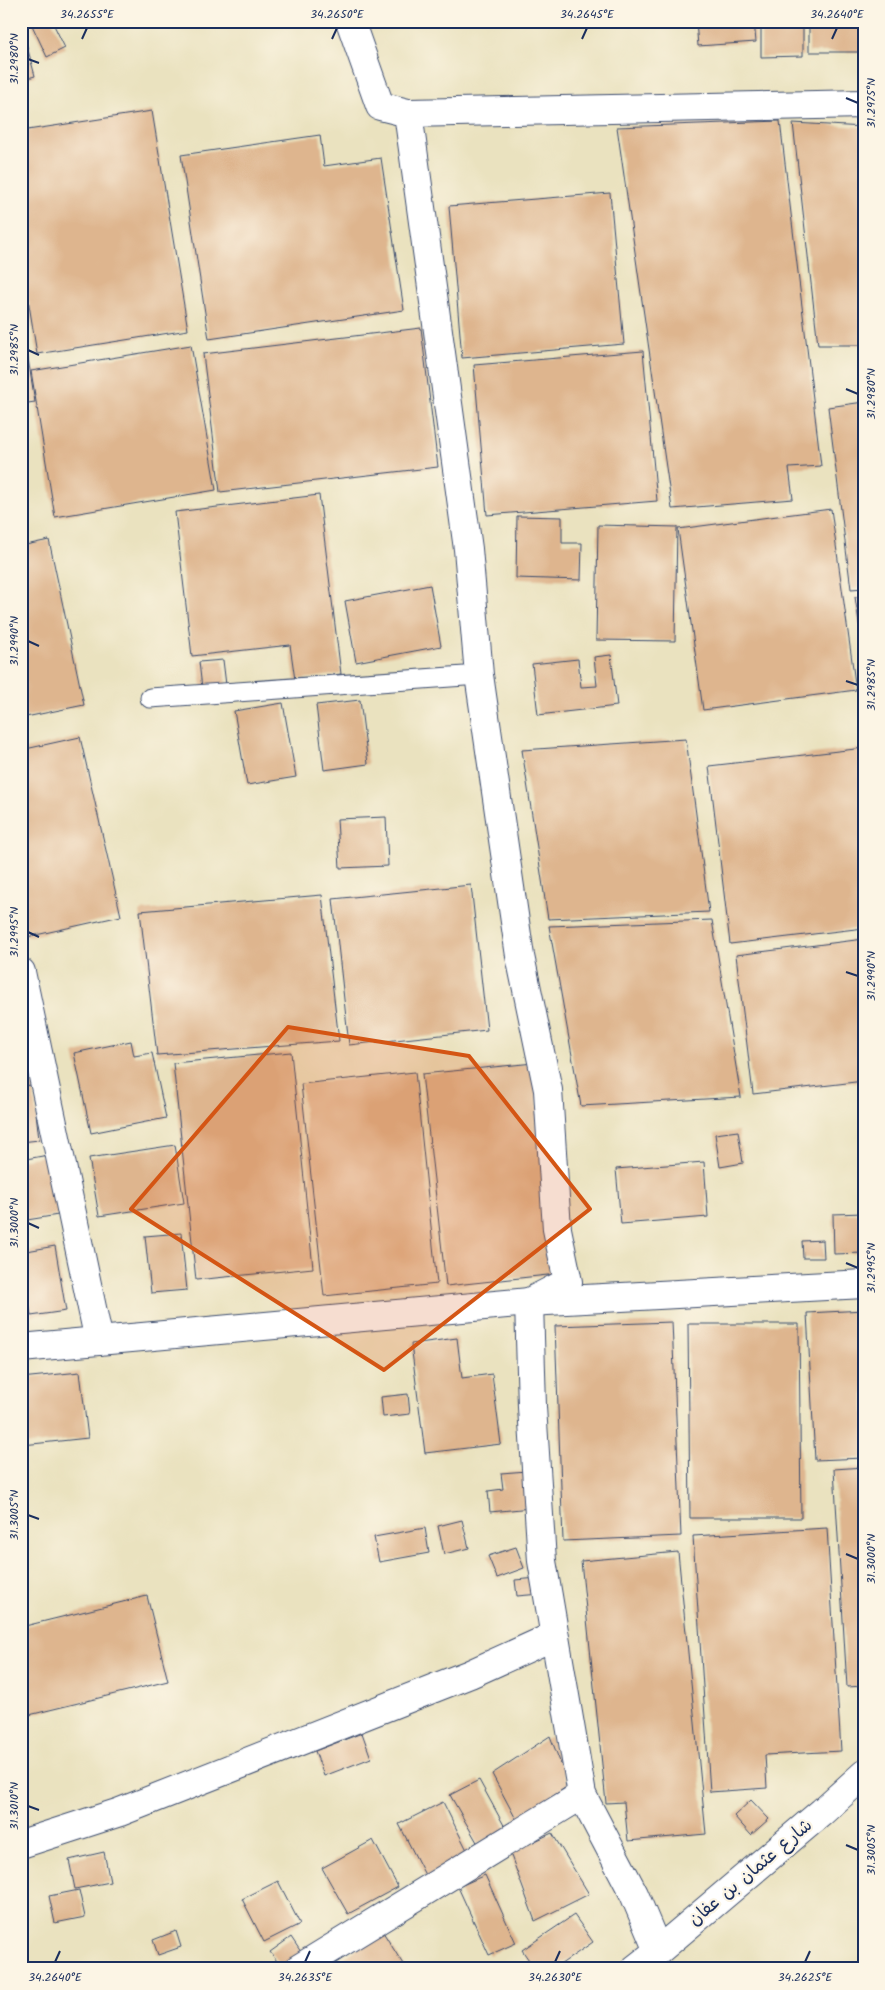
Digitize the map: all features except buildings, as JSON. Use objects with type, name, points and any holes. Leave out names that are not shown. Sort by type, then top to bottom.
[{"type":"street","points":[[350,21],[380,106],[408,113],[864,104]]},
{"type":"street","points":[[408,113],[468,549],[479,676],[520,956],[548,1090],[557,1229],[568,1282],[529,1302]]},
{"type":"street","points":[[21,972],[99,1341]]},
{"type":"street","points":[[21,1348],[529,1302],[864,1284]]},
{"type":"street","points":[[529,1302],[532,1407],[542,1561],[582,1795],[634,1894],[658,1951]]},
{"type":"street","points":[[21,1844],[120,1812],[470,1674],[554,1636]]},
{"type":"street","name":"شارع عثمان بن عفان","points":[[635,1969],[822,1812],[864,1774]]},
{"type":"street","points":[[298,1969],[582,1795]]},
{"type":"lane","points":[[150,698],[479,676]]},
{"type":"highlighted area","points":[[288,1027],[469,1056],[590,1209],[384,1370],[131,1209]]}]
